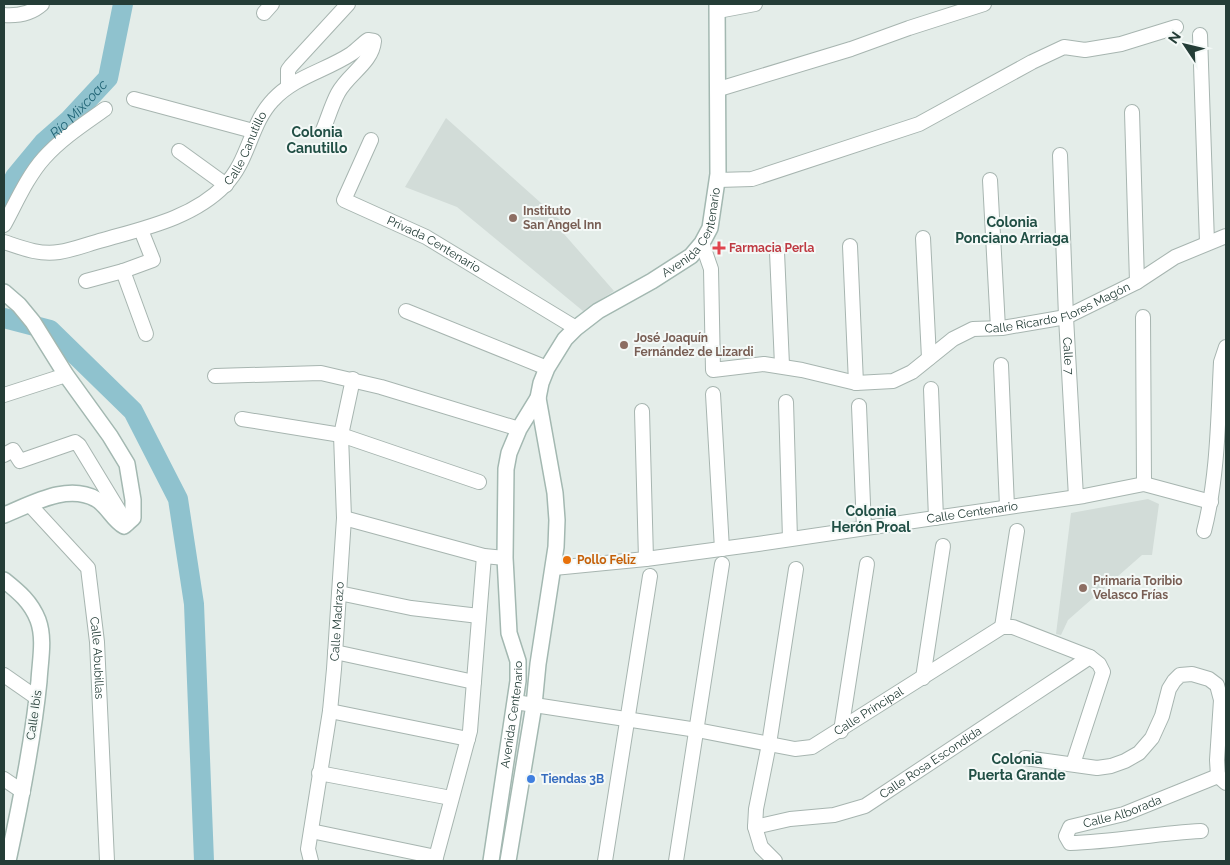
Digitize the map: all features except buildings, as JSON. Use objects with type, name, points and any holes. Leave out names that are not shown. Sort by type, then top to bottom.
[{"type":"main road","name":"Avenida Centenario","points":[[490,861],[518,680],[518,661],[509,633],[506,558],[506,469],[509,453],[519,429],[538,398],[547,368],[565,339],[598,311],[691,256],[702,243],[710,228],[718,177],[719,89],[717,8]]},
{"type":"main road","points":[[4,292],[19,305],[33,322],[62,369],[110,436],[127,464],[133,500],[133,518],[124,526],[97,500],[80,493],[60,494],[4,515]]},
{"type":"main road","name":"Avenida Centenario","points":[[508,861],[534,705],[538,664],[556,546],[556,511],[550,458],[538,398]]},
{"type":"main road","name":"Calle Ibis","points":[[4,580],[31,605],[39,622],[42,643],[37,698],[23,792],[8,861]]},
{"type":"main road","points":[[518,661],[538,664]]},
{"type":"street","points":[[4,15],[22,15],[38,8],[42,4]]},
{"type":"street","points":[[288,86],[288,70],[348,4]]},
{"type":"street","points":[[717,8],[756,4]]},
{"type":"street","points":[[719,89],[851,49],[984,4]]},
{"type":"street","points":[[718,177],[752,180],[919,124],[1032,62],[1064,47],[1085,50],[1121,44],[1176,27]]},
{"type":"street","points":[[1200,35],[1207,243]]},
{"type":"street","name":"Calle Canutillo","points":[[4,242],[36,252],[58,252],[141,230],[179,217],[226,185],[238,169],[261,115],[288,86],[351,54],[368,40],[374,41],[374,48],[366,60],[338,92],[323,130]]},
{"type":"street","points":[[134,99],[253,131]]},
{"type":"street","points":[[4,225],[21,193],[43,160],[63,140],[106,109]]},
{"type":"street","points":[[1132,112],[1137,282]]},
{"type":"street","name":"Privada Centenario","points":[[371,140],[344,200],[426,237],[576,328]]},
{"type":"street","points":[[179,151],[226,185]]},
{"type":"street","name":"Calle 7","points":[[1060,154],[1066,317],[1076,497]]},
{"type":"street","points":[[990,180],[998,328]]},
{"type":"street","points":[[86,281],[123,271],[153,260],[141,230]]},
{"type":"street","name":"Calle Ricardo Flores Magón","points":[[702,243],[711,269],[713,370],[764,364],[782,366],[856,383],[893,381],[912,372],[953,340],[973,329],[998,328],[1066,317],[1137,282],[1175,257],[1226,236]]},
{"type":"street","points":[[923,238],[929,358]]},
{"type":"street","points":[[850,246],[856,383]]},
{"type":"street","points":[[777,252],[782,366]]},
{"type":"street","points":[[123,271],[146,334]]},
{"type":"street","points":[[406,311],[547,368]]},
{"type":"street","points":[[1143,317],[1144,484]]},
{"type":"street","points":[[1204,531],[1211,502],[1221,362],[1226,347]]},
{"type":"street","points":[[1001,365],[1007,507]]},
{"type":"street","points":[[4,395],[62,369]]},
{"type":"street","points":[[215,376],[321,373],[353,379],[519,429]]},
{"type":"street","name":"Calle Madrazo","points":[[311,861],[308,849],[330,711],[335,652],[344,518],[341,436],[353,379]]},
{"type":"street","points":[[931,389],[936,518]]},
{"type":"street","points":[[713,394],[722,548]]},
{"type":"street","points":[[786,402],[790,539]]},
{"type":"street","points":[[859,406],[864,528]]},
{"type":"street","points":[[642,411],[646,559]]},
{"type":"street","points":[[242,419],[341,436],[479,482]]},
{"type":"street","points":[[4,455],[14,450],[20,461],[75,442],[79,445],[127,524]]},
{"type":"street","name":"Calle Centenario","points":[[554,568],[646,559],[790,539],[1076,497],[1144,484],[1211,502]]},
{"type":"street","name":"Calle Abubillas","points":[[30,505],[88,568],[97,642],[107,861]]},
{"type":"street","points":[[344,518],[484,556],[506,558]]},
{"type":"street","points":[[1018,531],[1002,627],[1013,627],[1090,657],[1100,664],[1103,672],[1073,764]]},
{"type":"street","points":[[923,678],[943,546]]},
{"type":"street","points":[[311,831],[436,859],[468,739],[484,556]]},
{"type":"street","points":[[676,861],[722,564]]},
{"type":"street","points":[[841,731],[867,564]]},
{"type":"street","points":[[775,861],[761,847],[755,827],[756,809],[769,744],[796,569]]},
{"type":"street","points":[[605,861],[650,576]]},
{"type":"street","points":[[339,593],[411,608],[479,616]]},
{"type":"street","name":"Calle Principal","points":[[515,702],[697,730],[795,748],[812,747],[841,731],[1002,627]]},
{"type":"street","points":[[335,652],[474,682]]},
{"type":"street","name":"Calle Rosa Escondida","points":[[755,827],[790,819],[834,815],[865,806],[1090,657]]},
{"type":"street","points":[[1025,758],[1097,768],[1125,761],[1139,753],[1152,738],[1162,716],[1169,689],[1174,681],[1180,675],[1192,674],[1209,680],[1217,686],[1222,700],[1217,760],[1222,780]]},
{"type":"street","points":[[4,675],[37,698]]},
{"type":"street","points":[[330,711],[468,739]]},
{"type":"street","points":[[319,773],[452,798]]},
{"type":"street","points":[[4,779],[23,792]]},
{"type":"street","name":"Calle Alborada","points":[[1201,831],[1172,832],[1088,843],[1070,843],[1066,836],[1070,827],[1124,814],[1222,780]]},
{"type":"shaded area","name":"Instituto San Angel Inn","points":[[446,118],[569,228],[564,234],[614,291],[583,311],[457,207],[405,187]]},
{"type":"shaded area","name":"Primaria Toribio Velasco Frías","points":[[1148,499],[1159,504],[1152,555],[1142,555],[1068,620],[1061,635],[1056,634],[1071,513]]},
{"type":"waterway","name":"Río Mixcoac","points":[[4,199],[15,177],[44,142],[69,120],[108,78],[123,4]]},
{"type":"waterway","points":[[4,318],[50,330],[133,411],[178,499],[194,604],[204,861]]},
{"type":"place","name":"Instituto San Angel Inn","points":[[513,218]]},
{"type":"place","name":"Farmacia Perla","points":[[719,248]]},
{"type":"place","name":"José Joaquín Fernández de Lizardi","points":[[624,345]]},
{"type":"place","name":"Pollo Feliz","points":[[567,560]]},
{"type":"place","name":"Primaria Toribio Velasco Frías","points":[[1083,588]]},
{"type":"place","name":"Tiendas 3B","points":[[531,779]]},
{"type":"district","name":"Colonia Canutillo","points":[[317,140]]},
{"type":"district","name":"Colonia Ponciano Arriaga","points":[[1012,230]]},
{"type":"district","name":"Colonia Herón Proal","points":[[871,520]]},
{"type":"district","name":"Colonia Puerta Grande","points":[[1017,768]]}]
